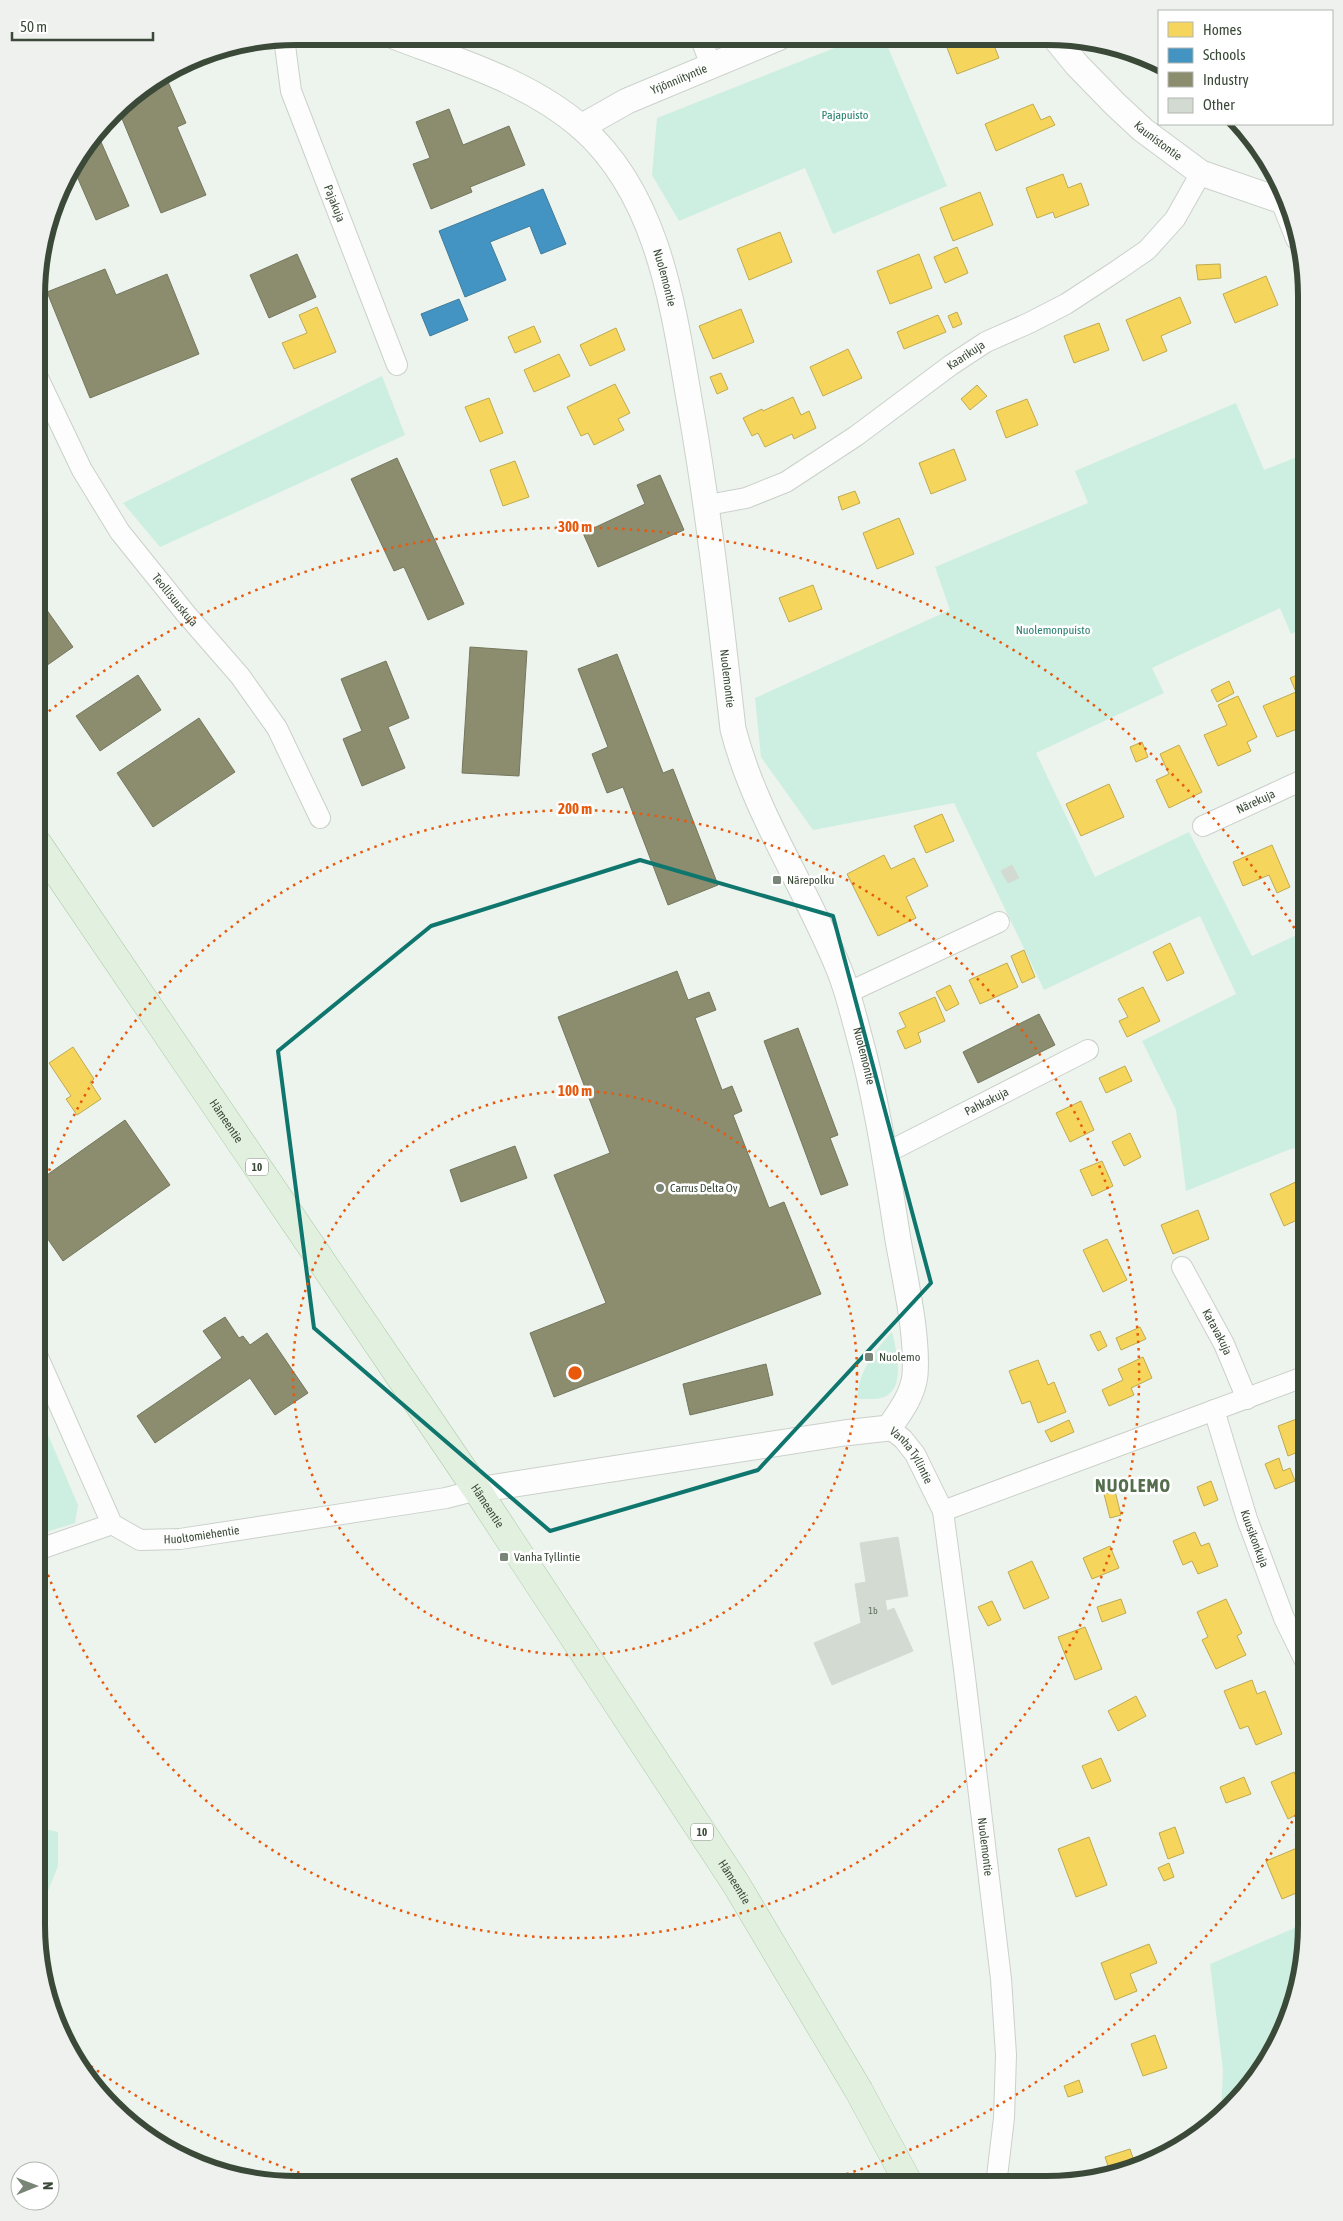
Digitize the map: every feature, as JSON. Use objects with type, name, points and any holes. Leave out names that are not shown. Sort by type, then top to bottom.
[{"type":"highway","name":"Hämeentie","points":[[45,854],[477,1490],[736,1884],[859,2091],[905,2176]]},
{"type":"street","name":"Nuolemontie","points":[[418,45],[507,81],[562,112],[581,126],[600,146],[623,176],[649,229],[672,299],[708,505],[733,729],[742,762],[760,808],[831,952],[847,993],[869,1073],[908,1296],[915,1360],[915,1376],[909,1397],[889,1428]]},
{"type":"street","points":[[703,45],[711,65]]},
{"type":"street","name":"Yrjönniityntie","points":[[581,126],[627,101],[761,45]]},
{"type":"street","name":"Pajakuja","points":[[285,46],[291,91],[396,365]]},
{"type":"street","name":"Kaunistontie","points":[[1061,46],[1077,65],[1143,130],[1201,173],[1279,200]]},
{"type":"street","name":"Kaarikuja","points":[[708,505],[746,498],[786,482],[856,436],[950,365],[986,342],[1066,304],[1118,270],[1147,250],[1176,220],[1201,173]]},
{"type":"street","name":"Teollisuuskuja","points":[[45,393],[82,470],[120,532],[186,614],[240,676],[277,728],[320,818]]},
{"type":"street","name":"Närekuja","points":[[1203,826],[1298,782]]},
{"type":"street","points":[[847,993],[999,922]]},
{"type":"street","name":"Pahkakuja","points":[[884,1154],[1088,1050]]},
{"type":"street","name":"Katavakuja","points":[[1182,1267],[1224,1344],[1247,1399]]},
{"type":"street","points":[[45,1373],[112,1524],[45,1547]]},
{"type":"street","points":[[942,1511],[1298,1379]]},
{"type":"street","name":"Kuusikonkuja","points":[[1214,1410],[1250,1528],[1284,1618],[1298,1647]]},
{"type":"street","name":"Vanha Tyllintie","points":[[477,1490],[844,1433],[889,1428],[916,1454],[942,1511]]},
{"type":"street","name":"Huoltomiehentie","points":[[112,1524],[140,1540],[180,1538],[446,1498],[477,1490]]},
{"type":"street","name":"Nuolemontie","points":[[942,1511],[965,1679],[1001,1979],[1006,2055],[1004,2118],[997,2176]]},
{"type":"highlighted area","points":[[640,860],[833,916],[931,1283],[758,1470],[550,1531],[314,1328],[278,1051],[431,926]]},
{"type":"green space","name":"Pajapuisto","points":[[842,45],[887,45],[947,186],[833,234],[805,168],[679,221],[652,175],[657,118]]},
{"type":"green space","points":[[382,376],[405,435],[160,547],[123,503]]},
{"type":"green space","name":"Nuolemonpuisto","points":[[1236,403],[1264,470],[1298,457],[1298,631],[1291,634],[1280,608],[1152,668],[1164,693],[1036,753],[1095,877],[1189,832],[1252,956],[1298,934],[1298,1147],[1186,1191],[1176,1110],[1142,1041],[1236,994],[1200,916],[1044,990],[954,803],[813,830],[761,757],[755,698],[950,610],[935,567],[1088,503],[1075,471]]},
{"type":"green space","points":[[892,1332],[898,1365],[898,1374],[893,1390],[882,1398],[858,1399],[860,1381],[868,1363]]},
{"type":"green space","points":[[45,1428],[78,1505],[75,1523],[45,1532]]},
{"type":"green space","points":[[45,1829],[58,1832],[58,1866],[45,1898]]},
{"type":"green space","points":[[1298,1926],[1293,1974],[1279,2021],[1256,2065],[1221,2106],[1223,2070],[1210,1964]]},
{"type":"building: Homes","points":[[946,45],[994,45],[999,58],[957,74]]},
{"type":"building: Homes","points":[[1033,104],[1041,120],[1050,116],[1055,125],[996,151],[985,124]]},
{"type":"building: Homes","points":[[1063,174],[1068,188],[1081,183],[1089,205],[1055,218],[1053,212],[1037,218],[1026,188]]},
{"type":"building: Homes","points":[[980,192],[993,225],[953,241],[940,208]]},
{"type":"building: Homes","points":[[780,232],[792,262],[749,280],[737,249]]},
{"type":"building: Homes","points":[[957,247],[968,273],[945,283],[934,257]]},
{"type":"building: Homes","points":[[919,254],[932,288],[890,304],[877,271]]},
{"type":"building: Homes","points":[[1220,264],[1221,278],[1198,280],[1196,265]]},
{"type":"building: Homes","points":[[1266,276],[1278,305],[1235,323],[1223,294]]},
{"type":"building: Homes","points":[[1180,297],[1191,323],[1161,336],[1167,351],[1143,361],[1126,320]]},
{"type":"building: Homes","points":[[317,307],[336,352],[294,369],[282,343],[307,333],[299,315]]},
{"type":"building: Homes","points":[[741,309],[754,342],[713,359],[699,326]]},
{"type":"building: Homes","points":[[957,312],[962,324],[953,328],[948,316]]},
{"type":"building: Homes","points":[[938,315],[946,332],[904,349],[897,332]]},
{"type":"building: Homes","points":[[1099,323],[1109,350],[1074,363],[1064,336]]},
{"type":"building: Homes","points":[[534,326],[541,342],[515,353],[508,337]]},
{"type":"building: Homes","points":[[616,328],[625,350],[590,366],[580,345]]},
{"type":"building: Homes","points":[[848,349],[862,378],[823,396],[810,367]]},
{"type":"building: Homes","points":[[559,354],[570,376],[534,392],[524,370]]},
{"type":"building: Homes","points":[[721,373],[728,389],[717,394],[710,377]]},
{"type":"building: Homes","points":[[615,384],[630,413],[618,419],[624,430],[594,445],[588,433],[581,436],[567,407]]},
{"type":"building: Homes","points":[[977,385],[987,396],[970,410],[961,399]]},
{"type":"building: Homes","points":[[793,397],[801,415],[809,411],[816,428],[794,439],[792,434],[765,447],[758,433],[752,436],[743,418]]},
{"type":"building: Homes","points":[[489,398],[503,433],[480,442],[465,407]]},
{"type":"building: Homes","points":[[1027,399],[1038,425],[1006,438],[996,411]]},
{"type":"building: Homes","points":[[954,449],[966,480],[931,494],[919,463]]},
{"type":"building: Homes","points":[[515,461],[529,497],[503,506],[490,470]]},
{"type":"building: Homes","points":[[855,491],[860,503],[842,510],[838,497]]},
{"type":"building: Homes","points":[[899,518],[914,554],[877,569],[863,533]]},
{"type":"building: Homes","points":[[813,585],[822,609],[789,622],[779,598]]},
{"type":"building: Homes","points":[[1298,674],[1298,729],[1277,737],[1263,706],[1296,692],[1290,678]]},
{"type":"building: Homes","points":[[1229,681],[1234,693],[1217,702],[1211,690]]},
{"type":"building: Homes","points":[[1238,696],[1257,737],[1247,742],[1251,751],[1218,766],[1204,735],[1227,725],[1218,705]]},
{"type":"building: Homes","points":[[1142,742],[1148,757],[1136,762],[1130,747]]},
{"type":"building: Homes","points":[[1179,745],[1202,792],[1169,808],[1156,780],[1169,774],[1160,754]]},
{"type":"building: Homes","points":[[1109,784],[1124,817],[1081,836],[1066,804]]},
{"type":"building: Homes","points":[[942,814],[954,841],[926,853],[914,826]]},
{"type":"building: Homes","points":[[1272,845],[1290,887],[1277,893],[1269,875],[1243,886],[1233,862]]},
{"type":"building: Homes","points":[[884,855],[891,869],[914,858],[928,886],[906,897],[916,918],[878,936],[847,874]]},
{"type":"building: Homes","points":[[1170,943],[1184,973],[1167,981],[1153,952]]},
{"type":"building: Homes","points":[[1024,950],[1035,977],[1022,983],[1011,956]]},
{"type":"building: Homes","points":[[1007,963],[1018,987],[980,1004],[969,980]]},
{"type":"building: Homes","points":[[950,985],[959,1004],[946,1011],[936,992]]},
{"type":"building: Homes","points":[[1143,987],[1160,1021],[1127,1037],[1119,1021],[1128,1017],[1118,999]]},
{"type":"building: Homes","points":[[935,997],[945,1021],[918,1033],[921,1042],[905,1049],[897,1031],[906,1027],[899,1013]]},
{"type":"building: Homes","points":[[73,1047],[94,1079],[90,1082],[101,1099],[77,1115],[66,1099],[71,1096],[49,1063]]},
{"type":"building: Homes","points":[[1125,1066],[1132,1081],[1106,1093],[1099,1078]]},
{"type":"building: Homes","points":[[1081,1101],[1094,1130],[1070,1142],[1056,1113]]},
{"type":"building: Homes","points":[[1130,1133],[1141,1157],[1124,1166],[1112,1142]]},
{"type":"building: Homes","points":[[1102,1161],[1113,1186],[1092,1196],[1080,1170]]},
{"type":"building: Homes","points":[[1298,1181],[1298,1220],[1284,1226],[1270,1194]]},
{"type":"building: Homes","points":[[1198,1210],[1209,1239],[1173,1254],[1161,1225]]},
{"type":"building: Homes","points":[[1107,1239],[1127,1280],[1103,1292],[1083,1250]]},
{"type":"building: Homes","points":[[1140,1327],[1146,1339],[1121,1350],[1116,1338]]},
{"type":"building: Homes","points":[[1100,1331],[1107,1346],[1098,1351],[1090,1335]]},
{"type":"building: Homes","points":[[1143,1357],[1152,1378],[1131,1388],[1134,1395],[1109,1406],[1102,1390],[1123,1380],[1118,1369]]},
{"type":"building: Homes","points":[[1038,1360],[1048,1385],[1054,1382],[1066,1412],[1038,1423],[1030,1401],[1022,1404],[1009,1371]]},
{"type":"building: Homes","points":[[1298,1418],[1298,1452],[1288,1456],[1278,1426]]},
{"type":"building: Homes","points":[[1069,1420],[1074,1432],[1051,1442],[1045,1431]]},
{"type":"building: Homes","points":[[1279,1458],[1283,1471],[1290,1468],[1295,1481],[1275,1489],[1265,1464]]},
{"type":"building: Homes","points":[[1211,1481],[1218,1500],[1204,1506],[1197,1487]]},
{"type":"building: Homes","points":[[1115,1491],[1121,1515],[1110,1518],[1104,1494]]},
{"type":"building: Homes","points":[[1195,1532],[1201,1546],[1209,1543],[1218,1566],[1198,1574],[1192,1561],[1183,1565],[1173,1541]]},
{"type":"building: Homes","points":[[1110,1546],[1119,1568],[1092,1579],[1083,1558]]},
{"type":"building: Homes","points":[[1032,1561],[1049,1598],[1024,1609],[1008,1572]]},
{"type":"building: Homes","points":[[1121,1599],[1126,1613],[1102,1622],[1097,1607]]},
{"type":"building: Homes","points":[[1226,1599],[1242,1633],[1237,1636],[1246,1655],[1216,1669],[1202,1640],[1208,1637],[1197,1612]]},
{"type":"building: Homes","points":[[992,1601],[1001,1620],[988,1626],[978,1607]]},
{"type":"building: Homes","points":[[1085,1627],[1102,1669],[1075,1680],[1058,1637]]},
{"type":"building: Homes","points":[[1252,1680],[1257,1694],[1265,1691],[1282,1734],[1256,1745],[1248,1726],[1240,1729],[1224,1691]]},
{"type":"building: Homes","points":[[1136,1696],[1146,1716],[1118,1731],[1108,1711]]},
{"type":"building: Homes","points":[[1101,1758],[1111,1781],[1092,1789],[1082,1766]]},
{"type":"building: Homes","points":[[1294,1772],[1298,1781],[1298,1814],[1288,1819],[1271,1782]]},
{"type":"building: Homes","points":[[1244,1777],[1251,1794],[1226,1803],[1220,1787]]},
{"type":"building: Homes","points":[[1175,1827],[1184,1853],[1168,1859],[1159,1833]]},
{"type":"building: Homes","points":[[1089,1837],[1107,1885],[1076,1897],[1058,1849]]},
{"type":"building: Homes","points":[[1297,1848],[1298,1892],[1282,1899],[1266,1861]]},
{"type":"building: Homes","points":[[1169,1863],[1174,1877],[1164,1881],[1158,1868]]},
{"type":"building: Homes","points":[[1149,1944],[1157,1963],[1130,1974],[1137,1991],[1115,2000],[1101,1963]]},
{"type":"building: Homes","points":[[1155,2035],[1167,2068],[1143,2076],[1131,2044]]},
{"type":"building: Homes","points":[[1079,2080],[1083,2092],[1068,2097],[1064,2086]]},
{"type":"building: Homes","points":[[1130,2149],[1134,2161],[1109,2168],[1105,2157]]},
{"type":"building: Schools","points":[[543,189],[566,244],[541,254],[530,226],[490,242],[506,280],[465,297],[439,231]]},
{"type":"building: Schools","points":[[459,299],[468,320],[430,336],[421,314]]},
{"type":"building: Industry","points":[[167,80],[186,123],[177,127],[206,195],[161,213],[121,116],[156,87]]},
{"type":"building: Industry","points":[[449,109],[463,145],[509,126],[525,165],[470,187],[472,192],[431,209],[413,164],[430,158],[416,122]]},
{"type":"building: Industry","points":[[100,139],[129,206],[96,220],[76,175],[87,156]]},
{"type":"building: Industry","points":[[297,254],[316,297],[269,318],[250,275]]},
{"type":"building: Industry","points":[[105,269],[116,295],[167,274],[199,354],[90,398],[47,292]]},
{"type":"building: Industry","points":[[397,458],[464,604],[428,620],[404,567],[394,571],[351,479]]},
{"type":"building: Industry","points":[[660,475],[684,530],[598,567],[583,533],[645,504],[637,485]]},
{"type":"building: Industry","points":[[45,607],[73,647],[46,666],[45,664]]},
{"type":"building: Industry","points":[[470,647],[527,651],[519,776],[462,773]]},
{"type":"building: Industry","points":[[617,654],[663,773],[673,769],[718,885],[668,905],[623,787],[607,793],[592,754],[608,747],[578,669]]},
{"type":"building: Industry","points":[[386,661],[409,718],[388,727],[405,768],[362,786],[343,739],[362,731],[341,679]]},
{"type":"building: Industry","points":[[138,675],[161,710],[100,751],[76,716]]},
{"type":"building: Industry","points":[[199,718],[235,772],[153,827],[117,773]]},
{"type":"building: Industry","name":"Carrus Delta Oy","points":[[677,971],[688,1000],[709,992],[716,1010],[695,1018],[722,1090],[732,1086],[742,1111],[733,1115],[769,1208],[784,1202],[821,1294],[554,1397],[530,1333],[606,1303],[554,1175],[610,1153],[558,1017]]},
{"type":"building: Industry","points":[[1039,1014],[1055,1045],[978,1083],[963,1052]]},
{"type":"building: Industry","points":[[798,1028],[838,1135],[830,1138],[848,1185],[821,1195],[764,1041]]},
{"type":"building: Industry","points":[[125,1120],[170,1185],[63,1261],[45,1235],[45,1176]]},
{"type":"building: Industry","points":[[515,1146],[527,1178],[461,1202],[450,1170]]},
{"type":"building: Industry","points":[[225,1317],[239,1338],[243,1336],[250,1345],[267,1333],[308,1393],[275,1415],[250,1378],[155,1443],[137,1416],[222,1358],[203,1331]]},
{"type":"building: Industry","points":[[766,1364],[773,1395],[690,1415],[683,1384]]},
{"type":"building: Other","points":[[1012,865],[1019,878],[1008,883],[1001,871]]},
{"type":"building: Other","points":[[898,1537],[908,1596],[885,1600],[887,1611],[894,1608],[913,1651],[832,1685],[814,1643],[861,1623],[855,1584],[866,1582],[860,1543]]},
{"type":"place","name":"Närepolku","points":[[777,880]]},
{"type":"place","name":"Carrus Delta Oy","points":[[660,1188]]},
{"type":"place","name":"Nuolemo","points":[[869,1357]]},
{"type":"place","name":"Vanha Tyllintie","points":[[504,1557]]},
{"type":"district","name":"NUOLEMO","points":[[1133,1485]]}]
